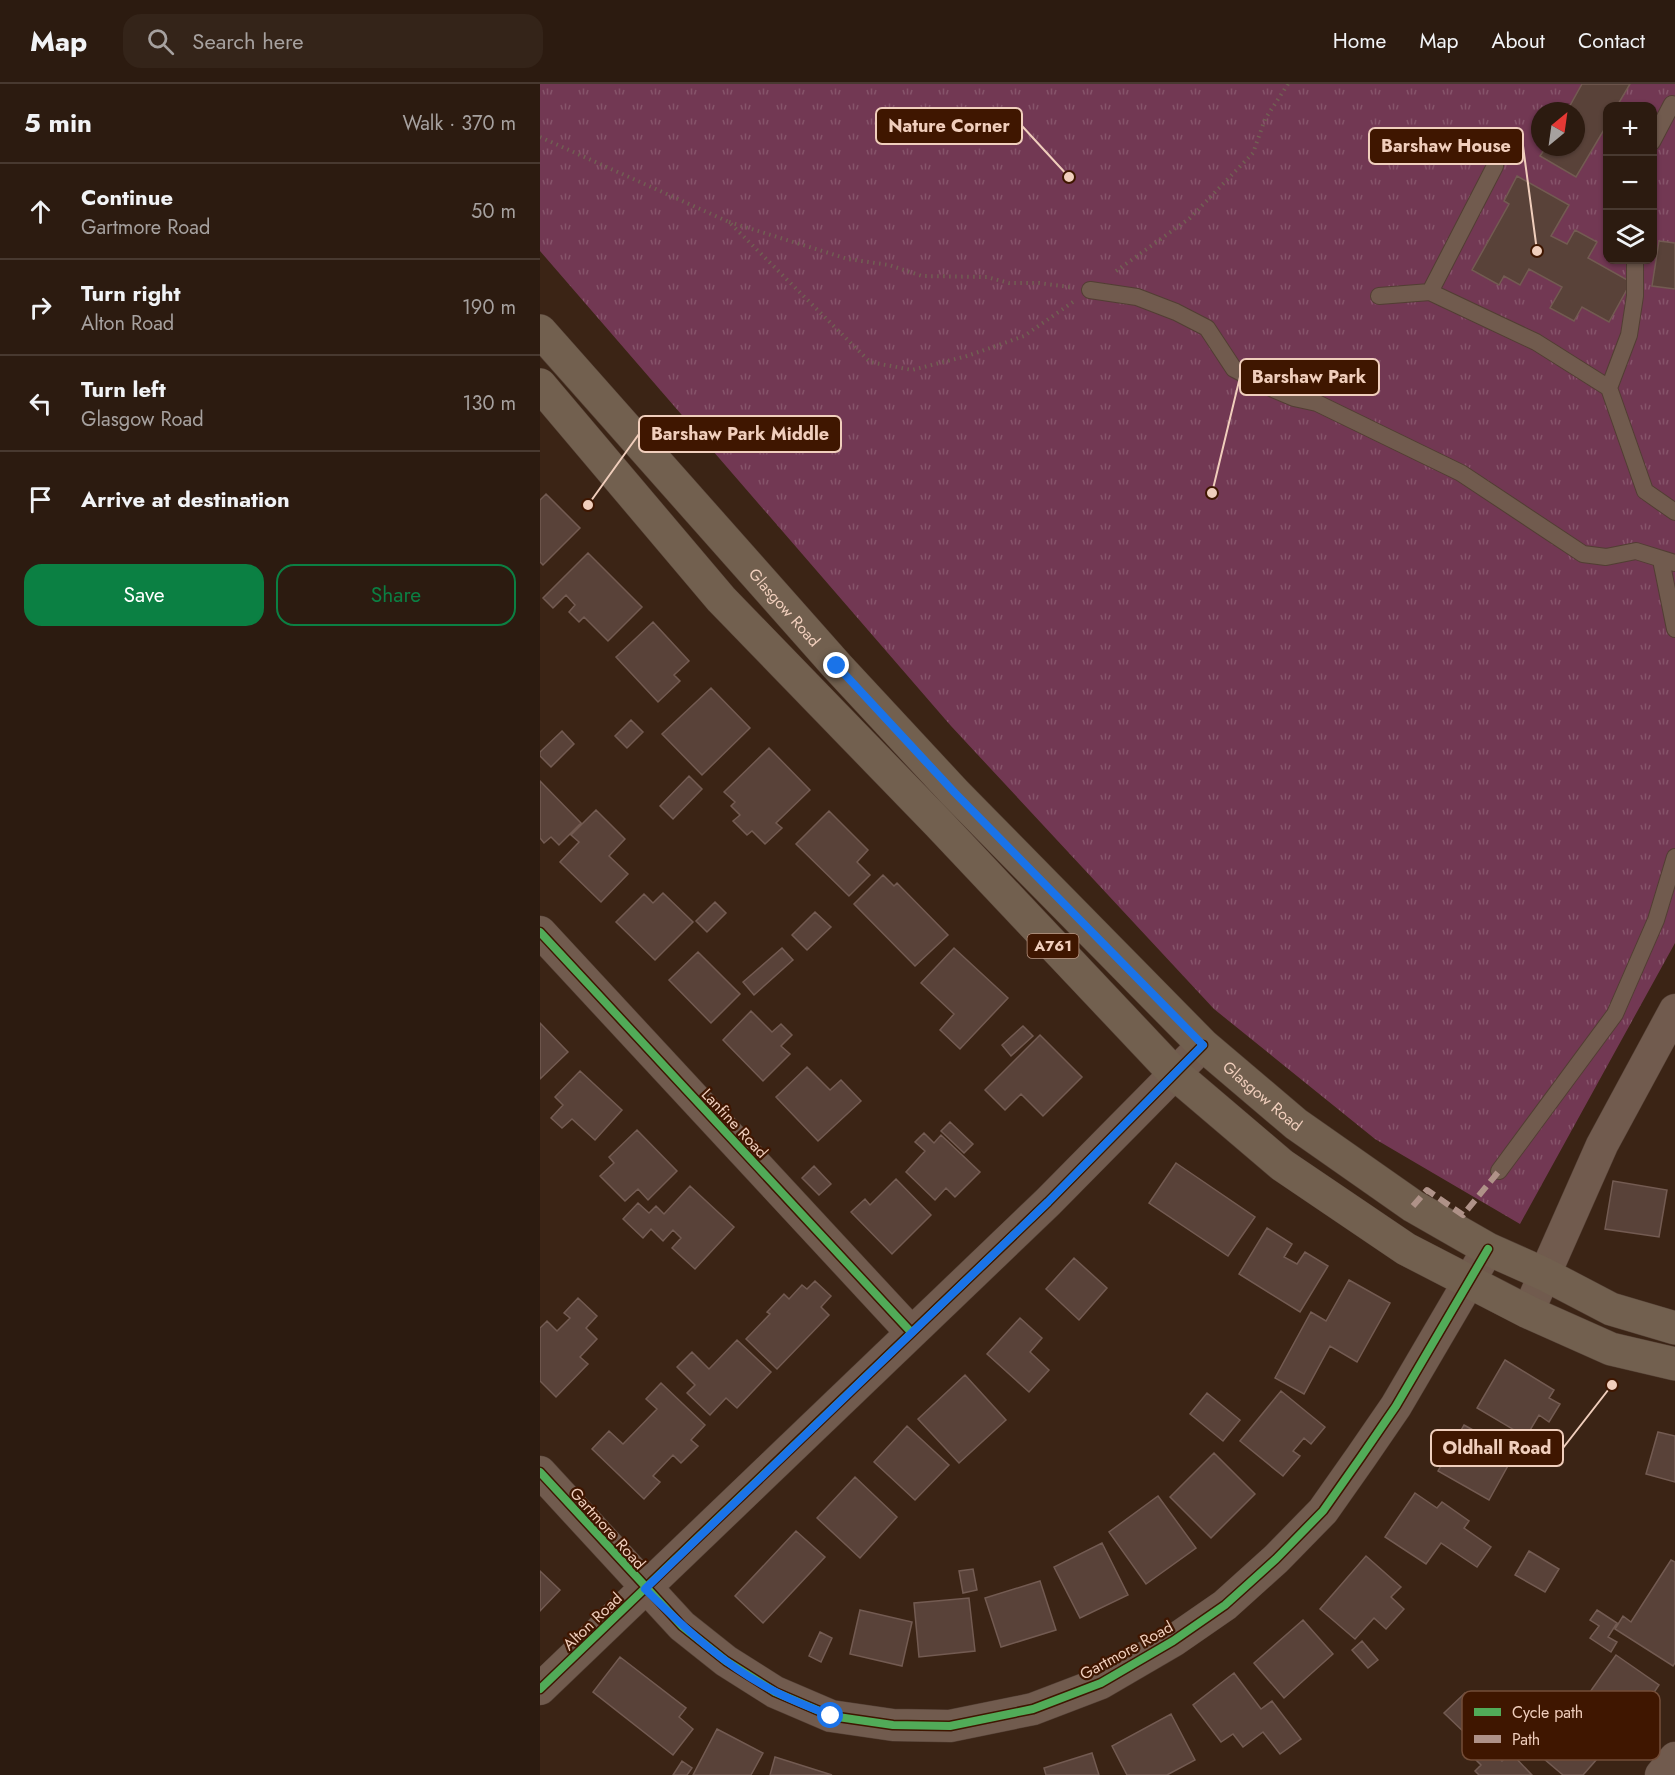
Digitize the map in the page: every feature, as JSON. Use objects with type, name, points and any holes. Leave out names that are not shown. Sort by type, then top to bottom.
[{"type":"main road","name":"Glasgow Road","points":[[540,332],[845,674],[955,793],[1203,1045],[1296,1124],[1413,1206],[1488,1249],[1544,1274],[1611,1309],[1675,1328]]},
{"type":"main road","name":"A761","points":[[540,385],[721,599],[939,824],[1174,1073],[1282,1165],[1406,1249],[1528,1312],[1611,1349],[1675,1364]]},
{"type":"street","name":"Lanfine Road","points":[[540,932],[911,1332]]},
{"type":"street","points":[[1528,1312],[1602,1145],[1675,1010]]},
{"type":"street","name":"Alton Road","points":[[540,1689],[1048,1202],[1203,1045]]},
{"type":"street","name":"Gartmore Road","points":[[540,1472],[645,1589],[682,1626],[726,1661],[775,1692],[831,1716],[893,1725],[950,1726],[1033,1709],[1101,1683],[1173,1641],[1225,1605],[1276,1559],[1323,1511],[1396,1406],[1488,1249]]},
{"type":"street","points":[[1661,1775],[1675,1758]]},
{"type":"lane","points":[[1657,134],[1672,104]]},
{"type":"lane","points":[[1430,292],[1495,166]]},
{"type":"lane","points":[[1609,388],[1629,335],[1635,296],[1635,264]]},
{"type":"lane","points":[[1090,290],[1137,297],[1176,312],[1207,328],[1234,369],[1294,398],[1317,403],[1461,473],[1583,554],[1606,557],[1636,551],[1668,562],[1675,629]]},
{"type":"lane","points":[[1379,296],[1430,292],[1536,342],[1609,388],[1645,491],[1675,512]]},
{"type":"lane","points":[[1498,1171],[1615,1014],[1656,920],[1675,857]]},
{"type":"path","points":[[729,222],[870,362],[912,370],[966,356],[1024,336],[1190,218],[1253,153],[1264,119],[1288,84]]},
{"type":"path","points":[[540,137],[729,222],[848,259],[889,265],[922,276],[987,277],[1009,282],[1039,283],[1090,290]]},
{"type":"green space","points":[[540,84],[1675,84],[1675,943],[1520,1224],[1375,1139],[1214,1009],[951,726],[540,251]]},
{"type":"building","points":[[1582,84],[1630,84],[1619,102],[1603,102],[1603,131],[1576,177],[1540,156],[1585,156],[1585,102],[1572,102]]},
{"type":"building","points":[[1517,176],[1569,205],[1551,236],[1567,244],[1575,230],[1597,242],[1588,258],[1631,282],[1609,322],[1582,307],[1574,321],[1550,308],[1562,287],[1529,269],[1520,285],[1504,276],[1499,285],[1472,270],[1509,204],[1504,201]]},
{"type":"building","points":[[1659,241],[1675,243],[1675,289],[1652,286]]},
{"type":"building","points":[[546,494],[580,528],[543,565],[540,562],[540,500]]},
{"type":"building","points":[[588,553],[642,607],[608,641],[584,617],[579,622],[569,612],[575,605],[566,595],[553,608],[543,598]]},
{"type":"building","points":[[653,622],[689,661],[674,675],[680,681],[658,702],[616,657]]},
{"type":"building","points":[[711,688],[750,728],[702,775],[662,734]]},
{"type":"building","points":[[631,720],[643,732],[627,748],[615,736]]},
{"type":"building","points":[[562,731],[574,744],[551,767],[540,756],[540,752]]},
{"type":"building","points":[[769,748],[810,790],[776,823],[782,828],[765,844],[752,831],[747,835],[733,821],[740,815],[731,806],[735,802],[724,792]]},
{"type":"building","points":[[689,776],[702,789],[673,819],[660,806]]},
{"type":"building","points":[[540,781],[581,823],[559,845],[551,837],[544,843],[540,838]]},
{"type":"building","points":[[596,810],[625,839],[609,856],[628,874],[601,902],[560,862],[579,842],[571,835]]},
{"type":"building","points":[[829,811],[868,850],[857,862],[870,875],[849,896],[796,844]]},
{"type":"building","points":[[883,875],[894,886],[897,883],[948,935],[915,966],[854,904]]},
{"type":"building","points":[[663,893],[693,922],[655,960],[616,922],[644,894],[653,903]]},
{"type":"building","points":[[715,902],[726,913],[707,932],[696,921]]},
{"type":"building","points":[[815,912],[831,927],[807,950],[792,935]]},
{"type":"building","points":[[782,948],[793,960],[754,995],[743,982]]},
{"type":"building","points":[[954,948],[1008,998],[960,1049],[940,1030],[954,1014],[921,983]]},
{"type":"building","points":[[698,952],[740,994],[711,1023],[669,980]]},
{"type":"building","points":[[751,1011],[772,1032],[781,1024],[792,1035],[781,1046],[790,1054],[763,1081],[723,1040]]},
{"type":"building","points":[[540,1023],[568,1052],[540,1079]]},
{"type":"building","points":[[1023,1026],[1033,1036],[1011,1056],[1002,1045]]},
{"type":"building","points":[[1040,1035],[1082,1077],[1043,1116],[1021,1094],[1005,1110],[985,1090]]},
{"type":"building","points":[[807,1067],[830,1090],[841,1080],[861,1101],[818,1141],[776,1097]]},
{"type":"building","points":[[580,1071],[622,1110],[595,1140],[572,1119],[562,1128],[551,1118],[563,1105],[555,1097]]},
{"type":"building","points":[[950,1122],[973,1144],[964,1153],[941,1131]]},
{"type":"building","points":[[637,1130],[677,1171],[648,1200],[638,1189],[625,1201],[600,1176],[614,1163],[609,1157]]},
{"type":"building","points":[[924,1133],[934,1143],[941,1135],[980,1172],[955,1197],[946,1188],[935,1200],[906,1172],[925,1151],[915,1142]]},
{"type":"building","points":[[1176,1163],[1255,1217],[1228,1256],[1149,1203]]},
{"type":"building","points":[[814,1166],[831,1184],[819,1195],[802,1178]]},
{"type":"building","points":[[896,1179],[931,1215],[892,1254],[851,1212],[865,1199],[870,1205]]},
{"type":"building","points":[[1613,1181],[1667,1190],[1659,1237],[1605,1229]]},
{"type":"building","points":[[690,1186],[734,1227],[695,1269],[672,1248],[681,1238],[673,1230],[663,1241],[651,1229],[643,1238],[623,1219],[638,1203],[649,1213],[656,1206],[664,1214]]},
{"type":"building","points":[[1267,1228],[1292,1244],[1284,1257],[1297,1264],[1305,1252],[1328,1266],[1300,1312],[1239,1274]]},
{"type":"building","points":[[1074,1258],[1107,1288],[1079,1320],[1046,1289]]},
{"type":"building","points":[[1349,1280],[1390,1303],[1357,1362],[1330,1346],[1304,1394],[1275,1378],[1311,1312],[1326,1321]]},
{"type":"building","points":[[815,1281],[831,1296],[821,1307],[829,1315],[777,1369],[746,1339],[770,1314],[767,1312],[784,1294],[789,1299],[802,1285],[807,1289]]},
{"type":"building","points":[[578,1298],[597,1316],[586,1328],[597,1339],[580,1357],[588,1364],[556,1397],[540,1381],[540,1328],[547,1321],[557,1331],[570,1318],[564,1313]]},
{"type":"building","points":[[1020,1318],[1042,1338],[1030,1352],[1049,1370],[1029,1392],[987,1354]]},
{"type":"building","points":[[737,1340],[771,1372],[737,1408],[726,1398],[710,1415],[687,1393],[695,1385],[677,1367],[692,1352],[709,1369]]},
{"type":"building","points":[[1505,1360],[1554,1390],[1549,1398],[1560,1404],[1549,1422],[1539,1415],[1526,1437],[1477,1408]]},
{"type":"building","points":[[965,1375],[1006,1420],[959,1463],[918,1419]]},
{"type":"building","points":[[661,1383],[705,1425],[691,1440],[698,1446],[681,1463],[673,1455],[653,1476],[660,1482],[644,1499],[592,1449],[609,1431],[623,1444],[657,1409],[646,1399]]},
{"type":"building","points":[[1281,1391],[1325,1427],[1311,1444],[1304,1438],[1293,1451],[1300,1456],[1283,1476],[1240,1441]]},
{"type":"building","points":[[1207,1393],[1240,1420],[1223,1441],[1190,1414]]},
{"type":"building","points":[[1464,1425],[1515,1453],[1489,1500],[1438,1471]]},
{"type":"building","points":[[907,1426],[949,1465],[915,1500],[874,1462]]},
{"type":"building","points":[[1658,1432],[1675,1436],[1675,1482],[1646,1474]]},
{"type":"building","points":[[1214,1453],[1255,1494],[1211,1538],[1170,1497]]},
{"type":"building","points":[[855,1477],[897,1517],[860,1558],[817,1518]]},
{"type":"building","points":[[1415,1493],[1437,1508],[1442,1502],[1469,1521],[1464,1528],[1491,1547],[1477,1567],[1441,1543],[1426,1564],[1385,1537]]},
{"type":"building","points":[[1158,1496],[1196,1548],[1146,1584],[1109,1532]]},
{"type":"building","points":[[796,1531],[825,1557],[763,1623],[735,1596]]},
{"type":"building","points":[[1102,1543],[1128,1595],[1080,1618],[1054,1567]]},
{"type":"building","points":[[1529,1551],[1559,1569],[1545,1592],[1515,1575]]},
{"type":"building","points":[[1366,1556],[1401,1587],[1391,1597],[1404,1609],[1386,1629],[1374,1618],[1355,1639],[1320,1609]]},
{"type":"building","points":[[1671,1560],[1675,1562],[1675,1663],[1673,1666],[1615,1629],[1623,1616],[1631,1622]]},
{"type":"building","points":[[973,1569],[977,1590],[963,1593],[959,1571]]},
{"type":"building","points":[[540,1571],[560,1590],[540,1611]]},
{"type":"building","points":[[1040,1581],[1056,1630],[1001,1647],[985,1598]]},
{"type":"building","points":[[969,1598],[975,1651],[919,1657],[914,1603]]},
{"type":"building","points":[[860,1610],[912,1622],[902,1666],[850,1654]]},
{"type":"building","points":[[1597,1610],[1617,1623],[1608,1637],[1617,1642],[1611,1652],[1590,1638],[1599,1626],[1590,1620]]},
{"type":"building","points":[[1303,1620],[1333,1654],[1284,1698],[1254,1663]]},
{"type":"building","points":[[820,1632],[832,1638],[821,1662],[809,1656]]},
{"type":"building","points":[[1362,1641],[1378,1660],[1368,1668],[1352,1650]]},
{"type":"building","points":[[1616,1655],[1659,1685],[1655,1691],[1591,1691]]},
{"type":"building","points":[[620,1657],[686,1708],[679,1717],[693,1729],[673,1755],[593,1692]]},
{"type":"building","points":[[1234,1673],[1261,1709],[1272,1701],[1301,1739],[1280,1754],[1263,1732],[1243,1747],[1233,1734],[1221,1742],[1193,1705]]},
{"type":"building","points":[[1462,1696],[1462,1730],[1444,1713]]},
{"type":"building","points":[[1171,1714],[1195,1760],[1167,1775],[1127,1775],[1112,1746]]},
{"type":"building","points":[[717,1729],[763,1753],[751,1775],[693,1775]]},
{"type":"building","points":[[1092,1753],[1099,1775],[1046,1775],[1044,1768]]},
{"type":"building","points":[[775,1757],[832,1775],[770,1775]]},
{"type":"building","points":[[1476,1760],[1518,1760],[1532,1775],[1479,1775],[1475,1771],[1481,1765]]},
{"type":"building","points":[[1545,1760],[1596,1760],[1583,1775],[1563,1775]]},
{"type":"building","points":[[682,1761],[692,1768],[687,1775],[673,1775]]},
{"type":"marked path","points":[[1413,1206],[1427,1190],[1463,1215],[1499,1171]]},
{"type":"cycle path","points":[[540,932],[911,1332]]},
{"type":"cycle path","points":[[540,1689],[1048,1202],[1203,1045]]},
{"type":"cycle path","points":[[540,1472],[682,1626],[726,1661],[775,1692],[831,1716],[893,1725],[950,1726],[1033,1709],[1101,1683],[1173,1641],[1225,1605],[1276,1559],[1323,1511],[1396,1406],[1488,1249]]},
{"type":"place","name":"Nature Corner","points":[[1069,177]]},
{"type":"place","name":"Barshaw House","points":[[1537,251]]},
{"type":"place","name":"Barshaw Park","points":[[1212,493]]},
{"type":"place","name":"Barshaw Park Middle","points":[[588,505]]},
{"type":"place","name":"Oldhall Road","points":[[1612,1385]]},
{"type":"route","points":[[831,1716],[775,1692],[726,1661],[682,1626],[645,1589],[1048,1202],[1203,1045],[955,793],[837,666]]}]
